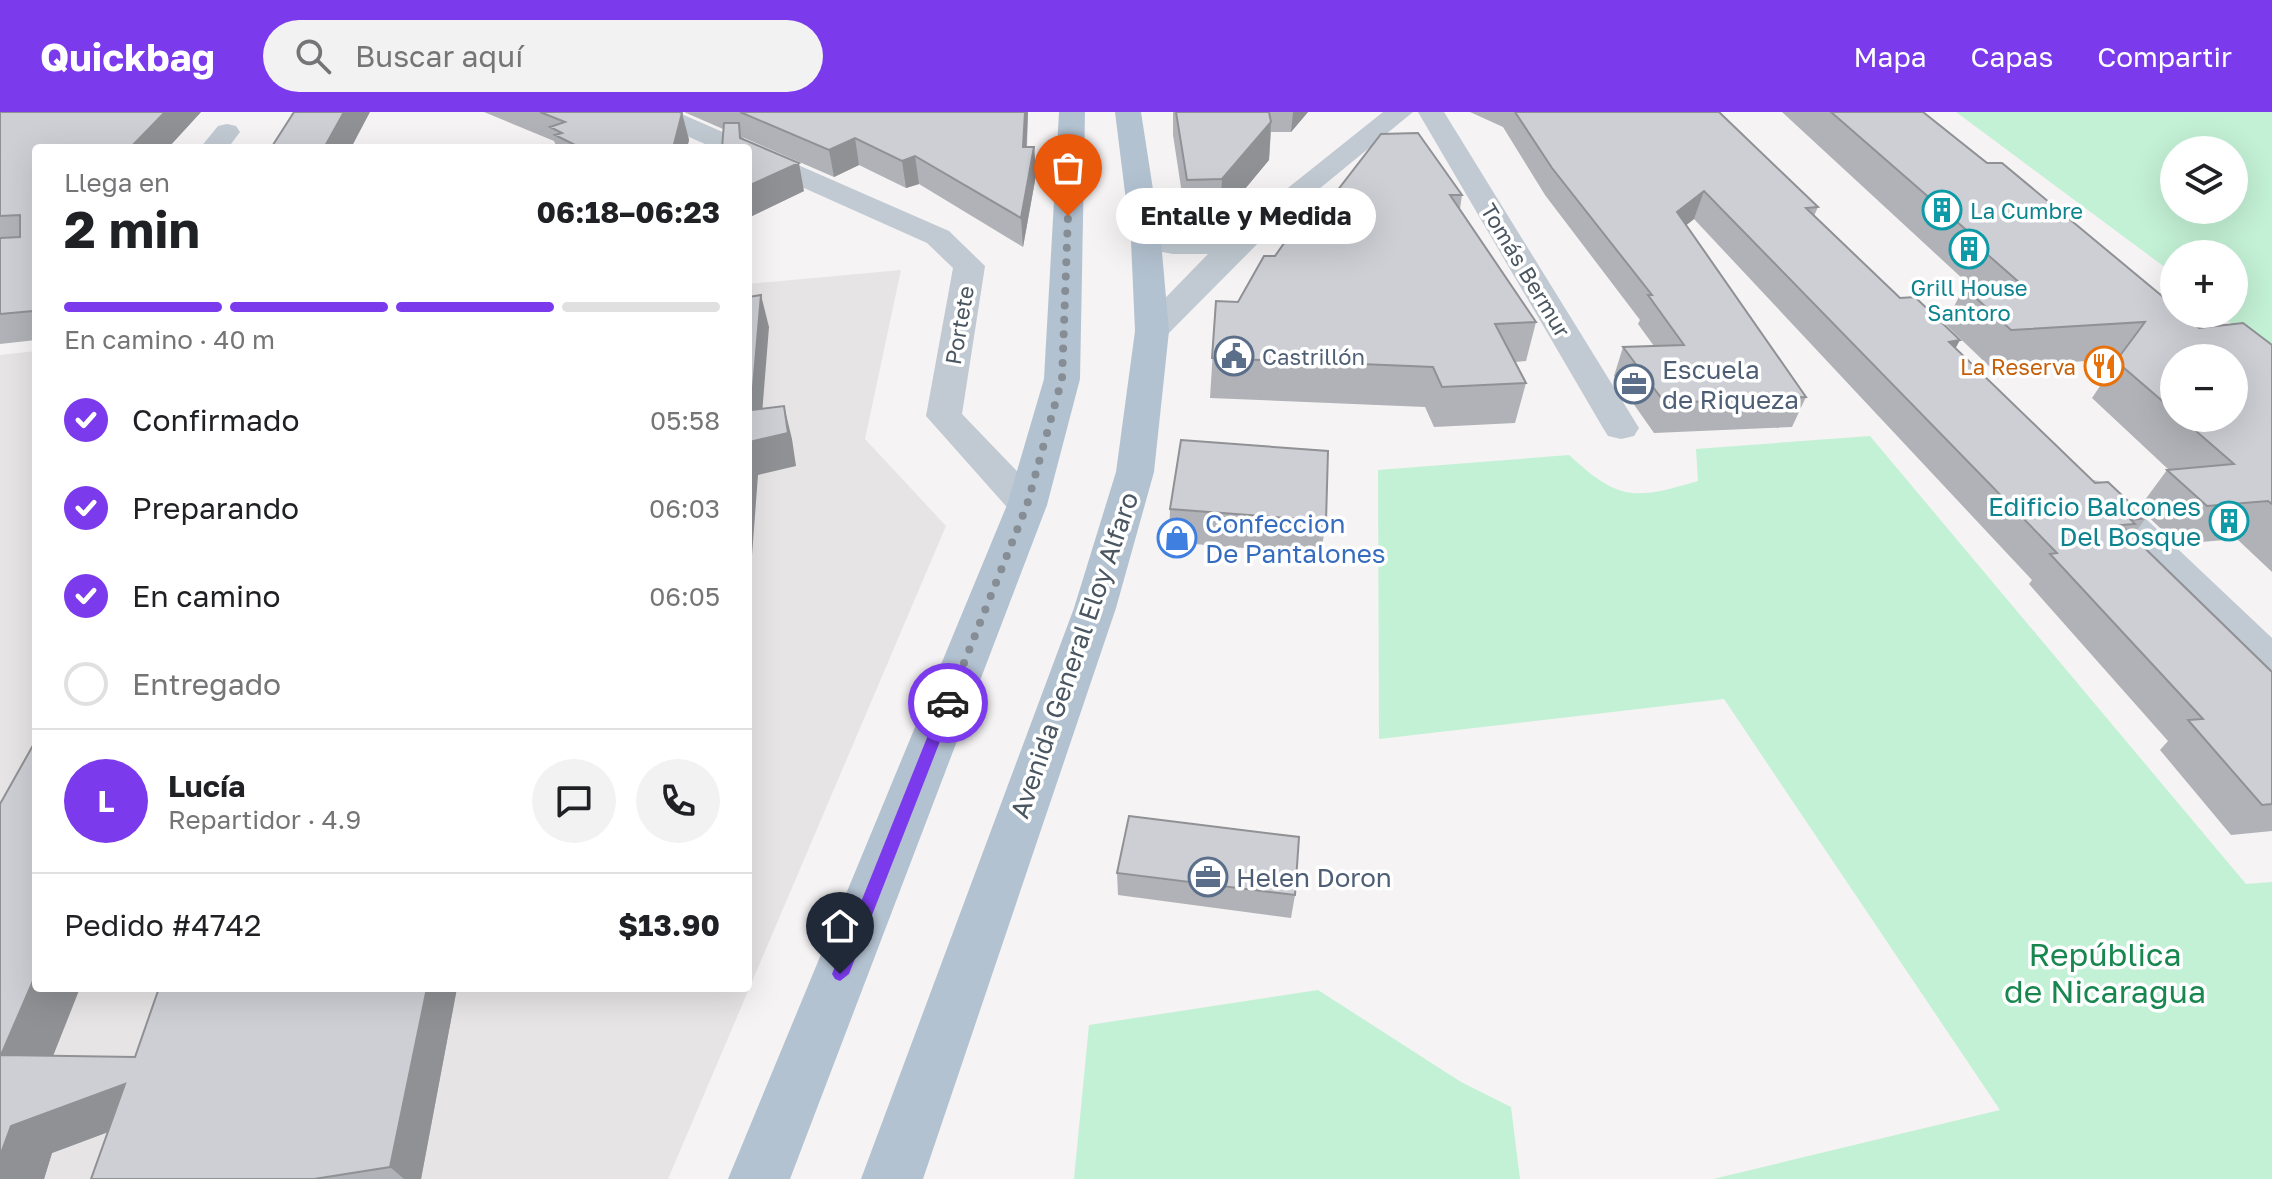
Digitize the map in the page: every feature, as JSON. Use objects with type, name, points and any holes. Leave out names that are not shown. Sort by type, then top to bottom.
[{"type":"main road","points":[[759,1179],[1027,505],[1062,379],[1072,112]]},
{"type":"main road","name":"Avenida General Eloy Alfaro","points":[[892,1179],[1095,608],[1135,472],[1152,331],[1146,241],[1128,112]]},
{"type":"street","points":[[655,112],[728,144]]},
{"type":"street","points":[[1152,331],[1249,236],[1368,134],[1400,112]]},
{"type":"street","name":"Tomás Bermur","points":[[1431,112],[1621,428]]},
{"type":"street","name":"Portete","points":[[752,155],[938,237],[969,266],[944,416],[1027,505]]},
{"type":"street","points":[[1146,241],[1181,248],[1222,245],[1249,236]]},
{"type":"street","points":[[2067,466],[2272,664]]},
{"type":"shaded area","points":[[901,270],[865,439],[946,526],[752,982],[752,284]]},
{"type":"shaded area","points":[[32,351],[32,992],[748,992],[668,1179],[0,1179],[0,355]]},
{"type":"green space","points":[[1956,112],[2272,112],[2272,358],[2237,328],[2248,328],[2248,240],[2160,240],[2160,264]]},
{"type":"green space","name":"República de Nicaragua","points":[[1870,436],[2246,884],[2272,882],[2272,1179],[1713,1179],[2000,1110],[1724,699],[1379,739],[1378,470],[1569,455],[1601,481],[1628,492],[1642,493],[1698,481],[1696,449]]},
{"type":"green space","points":[[1318,990],[1461,1082],[1511,1107],[1520,1179],[1074,1179],[1089,1025]]},
{"type":"building","points":[[0,112],[165,112],[134,144],[32,144],[32,311],[0,314],[0,238],[20,237],[20,215],[0,216]]},
{"type":"building","points":[[294,112],[344,112],[326,144],[274,144]]},
{"type":"building","points":[[540,112],[682,113],[674,144],[573,144],[555,135],[562,133],[550,127],[565,122]]},
{"type":"building","points":[[740,112],[1025,112],[1023,147],[1034,147],[1021,218],[915,156],[902,161],[855,138],[829,150]]},
{"type":"building","points":[[1176,112],[1269,112],[1271,122],[1222,179],[1187,180]]},
{"type":"building","points":[[1515,112],[1719,112],[1818,207],[1806,208],[1900,298],[1915,297],[1960,340],[1949,342],[2095,483],[2108,482],[2146,518],[2131,520],[2135,524],[2121,525],[2272,672],[2272,804],[2262,805],[2188,720],[2203,719],[2050,554],[2057,553],[1704,191],[1677,212],[1806,397],[1665,403],[1623,347],[1684,345],[1648,295],[1652,295],[1552,168]]},
{"type":"building","points":[[1831,112],[1923,112],[1987,163],[2002,163],[2160,294],[2160,328],[2248,327],[2272,345],[2272,504],[2268,501],[2207,506],[2167,470],[2234,464],[2197,432],[2248,432],[2248,344],[2160,344],[2160,399],[2116,361],[2145,322],[2011,330],[1964,287],[2021,284],[1980,248],[1987,248]]},
{"type":"building","points":[[724,123],[739,123],[740,138],[799,163],[752,184],[752,144],[722,144]]},
{"type":"building","points":[[1418,133],[1462,195],[1450,195],[1536,322],[1495,324],[1526,383],[1442,387],[1433,367],[1212,358],[1216,301],[1238,302],[1264,256],[1275,256],[1299,222],[1303,235],[1381,134]]},
{"type":"building","points":[[761,295],[752,398],[752,296]]},
{"type":"building","points":[[784,406],[788,433],[752,441],[752,410]]},
{"type":"building","points":[[1181,440],[1328,451],[1326,521],[1170,509]]},
{"type":"building","points":[[32,747],[32,983],[1,1055],[135,1057],[158,992],[426,992],[390,1167],[314,1179],[91,1179],[125,1084],[11,1126],[0,1156],[0,804]]},
{"type":"building","points":[[1129,816],[1299,837],[1295,895],[1117,873]]},
{"type":"way so far","points":[[948,703],[1027,505],[1062,379],[1068,216]]},
{"type":"place","name":"La Cumbre","points":[[1942,210]]},
{"type":"place","name":"Entalle y Medida","points":[[1068,216]]},
{"type":"place","name":"Grill House Santoro","points":[[1969,249]]},
{"type":"place","name":"Castrillón","points":[[1234,356]]},
{"type":"place","name":"La Reserva","points":[[2104,366]]},
{"type":"place","name":"Escuela de Riqueza","points":[[1634,384]]},
{"type":"place","name":"Edificio Balcones Del Bosque","points":[[2229,521]]},
{"type":"place","name":"Confeccion De Pantalones","points":[[1177,538]]},
{"type":"place","name":"Helen Doron","points":[[1208,877]]},
{"type":"route","points":[[840,974],[948,703]]}]
